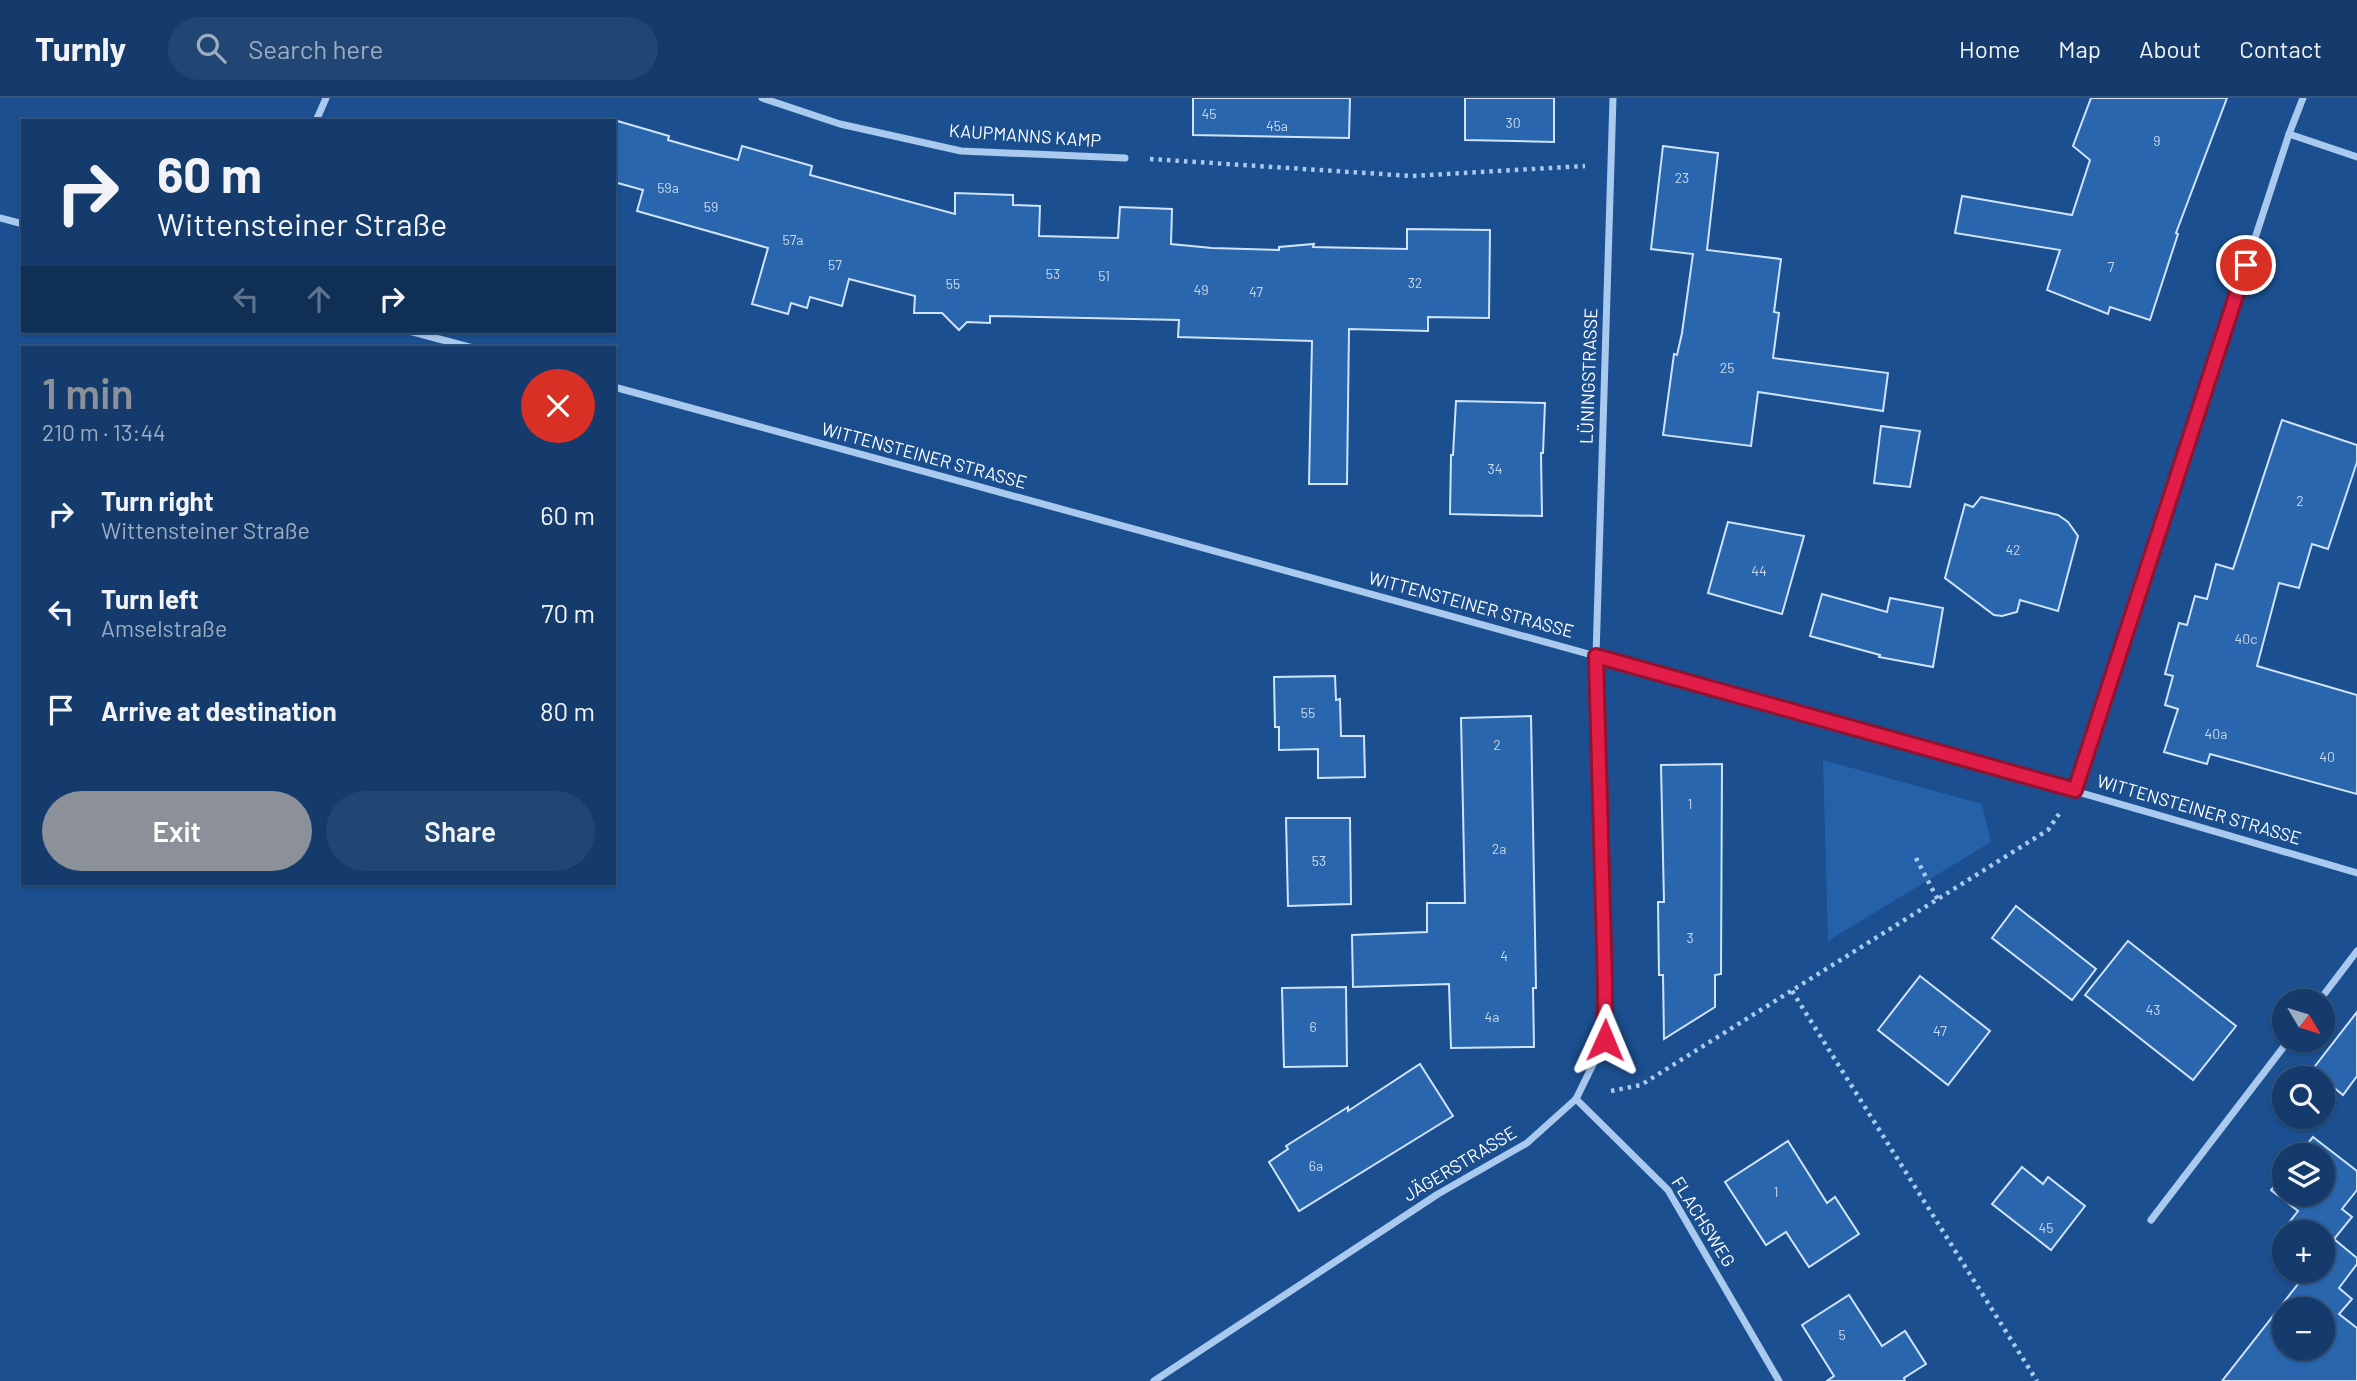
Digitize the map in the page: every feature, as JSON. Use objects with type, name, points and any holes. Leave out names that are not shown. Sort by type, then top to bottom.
[{"type":"street","points":[[317,119],[326,98]]},
{"type":"street","name":"KAUPMANNS KAMP","points":[[762,98],[840,124],[961,151],[1125,158]]},
{"type":"street","name":"LÜNINGSTRASSE","points":[[1596,656],[1613,98]]},
{"type":"street","points":[[2075,790],[2303,98]]},
{"type":"street","points":[[2289,134],[2357,157]]},
{"type":"street","points":[[0,218],[21,223]]},
{"type":"street","points":[[417,333],[465,346]]},
{"type":"street","name":"WITTENSTEINER STRASSE","points":[[616,388],[1596,656],[2075,790],[2357,873]]},
{"type":"street","name":"JÄGERSTRASSE","points":[[1154,1381],[1438,1194],[1527,1143],[1576,1099],[1605,1040],[1596,656]]},
{"type":"street","points":[[2328,989],[2357,951]]},
{"type":"street","points":[[2151,1220],[2281,1052]]},
{"type":"street","name":"FLACHSWEG","points":[[1576,1099],[1668,1191],[1779,1381]]},
{"type":"path","points":[[1125,158],[1412,176],[1611,165]]},
{"type":"path","points":[[1576,1099],[1641,1085],[2048,831],[2075,790]]},
{"type":"path","points":[[1916,858],[1938,900]]},
{"type":"path","points":[[1792,990],[2037,1381]]},
{"type":"shaded area","points":[[1823,760],[1982,804],[1991,842],[1828,941]]},
{"type":"building","points":[[1193,98],[1350,98],[1349,138],[1193,135]]},
{"type":"building","points":[[1465,98],[1554,98],[1554,142],[1465,140]]},
{"type":"building","points":[[2091,98],[2227,98],[2176,233],[2178,234],[2150,320],[2110,307],[2108,314],[2047,290],[2060,250],[1955,233],[1962,196],[2072,215],[2090,160],[2073,146]]},
{"type":"building","points":[[616,121],[669,136],[668,140],[738,160],[742,146],[812,166],[810,175],[955,214],[955,193],[1013,195],[1013,205],[1040,206],[1039,236],[1118,238],[1120,207],[1172,209],[1171,244],[1212,248],[1279,250],[1279,247],[1314,244],[1313,247],[1407,249],[1407,229],[1490,230],[1489,318],[1428,317],[1428,331],[1349,329],[1347,484],[1309,484],[1312,341],[1178,337],[1179,320],[990,316],[990,323],[967,322],[959,330],[942,313],[914,313],[915,296],[849,279],[842,306],[810,297],[807,308],[791,303],[788,314],[752,304],[768,248],[637,211],[643,190],[616,183]]},
{"type":"building","points":[[1663,146],[1718,153],[1707,250],[1781,259],[1774,312],[1779,313],[1773,358],[1888,373],[1883,411],[1758,392],[1751,446],[1663,435],[1674,354],[1677,355],[1682,333],[1693,254],[1651,249]]},
{"type":"building","points":[[1456,401],[1545,403],[1541,453],[1542,516],[1450,514],[1451,455]]},
{"type":"building","points":[[2282,420],[2357,445],[2357,462],[2328,549],[2312,544],[2299,588],[2279,583],[2257,666],[2357,695],[2357,794],[2210,754],[2207,764],[2164,752],[2178,709],[2165,705],[2173,676],[2165,674],[2179,623],[2187,625],[2195,596],[2207,599],[2216,564],[2233,569]]},
{"type":"building","points":[[1881,426],[1920,431],[1910,487],[1874,483]]},
{"type":"building","points":[[1981,497],[2058,515],[2068,522],[2078,536],[2058,611],[2020,600],[2017,612],[1994,615],[1945,578],[1965,504],[1973,507]]},
{"type":"building","points":[[1728,522],[1804,536],[1782,614],[1708,593]]},
{"type":"building","points":[[1822,594],[1887,612],[1890,598],[1943,608],[1933,667],[1879,657],[1880,655],[1810,636]]},
{"type":"building","points":[[1335,676],[1336,700],[1340,699],[1341,736],[1364,736],[1365,777],[1318,778],[1318,749],[1279,750],[1279,727],[1275,727],[1274,677]]},
{"type":"building","points":[[1531,716],[1536,988],[1533,988],[1534,1047],[1451,1048],[1449,984],[1353,987],[1352,935],[1427,932],[1427,903],[1465,903],[1461,718]]},
{"type":"building","points":[[1722,764],[1721,974],[1715,975],[1715,1007],[1664,1039],[1663,975],[1659,975],[1658,902],[1664,902],[1661,765]]},
{"type":"building","points":[[1286,818],[1350,818],[1351,904],[1288,906]]},
{"type":"building","points":[[2016,906],[2096,969],[2072,1000],[1992,938]]},
{"type":"building","points":[[2128,941],[2236,1026],[2193,1080],[2085,995]]},
{"type":"building","points":[[1920,976],[1990,1031],[1948,1085],[1878,1030]]},
{"type":"building","points":[[1346,987],[1347,1066],[1284,1067],[1282,988]]},
{"type":"building","points":[[2357,1012],[2357,1076],[2343,1095],[2335,1089],[2335,1066],[2315,1066],[2326,1052],[2335,1052],[2335,1040]]},
{"type":"building","points":[[1420,1064],[1453,1116],[1299,1211],[1269,1162],[1288,1149],[1286,1146],[1348,1107],[1348,1111]]},
{"type":"building","points":[[2313,1137],[2321,1143],[2308,1143]]},
{"type":"building","points":[[1788,1141],[1827,1203],[1835,1197],[1859,1234],[1809,1267],[1786,1232],[1766,1245],[1725,1182]]},
{"type":"building","points":[[2335,1154],[2357,1171],[2357,1190],[2342,1209],[2352,1217],[2335,1238],[2335,1220],[2291,1220],[2298,1211],[2292,1206],[2335,1206]]},
{"type":"building","points":[[2022,1167],[2043,1184],[2048,1177],[2085,1206],[2051,1250],[1992,1204]]},
{"type":"building","points":[[2335,1240],[2357,1258],[2357,1264],[2339,1288],[2352,1299],[2339,1314],[2357,1328],[2357,1381],[2222,1381],[2272,1317],[2272,1360],[2335,1360],[2335,1297],[2288,1297],[2299,1283],[2335,1283]]},
{"type":"building","points":[[1849,1295],[1882,1346],[1905,1331],[1926,1364],[1904,1378],[1905,1381],[1827,1381],[1834,1376],[1802,1325]]},
{"type":"route","points":[[1605,1040],[1596,656],[2075,790],[2246,265]]}]
